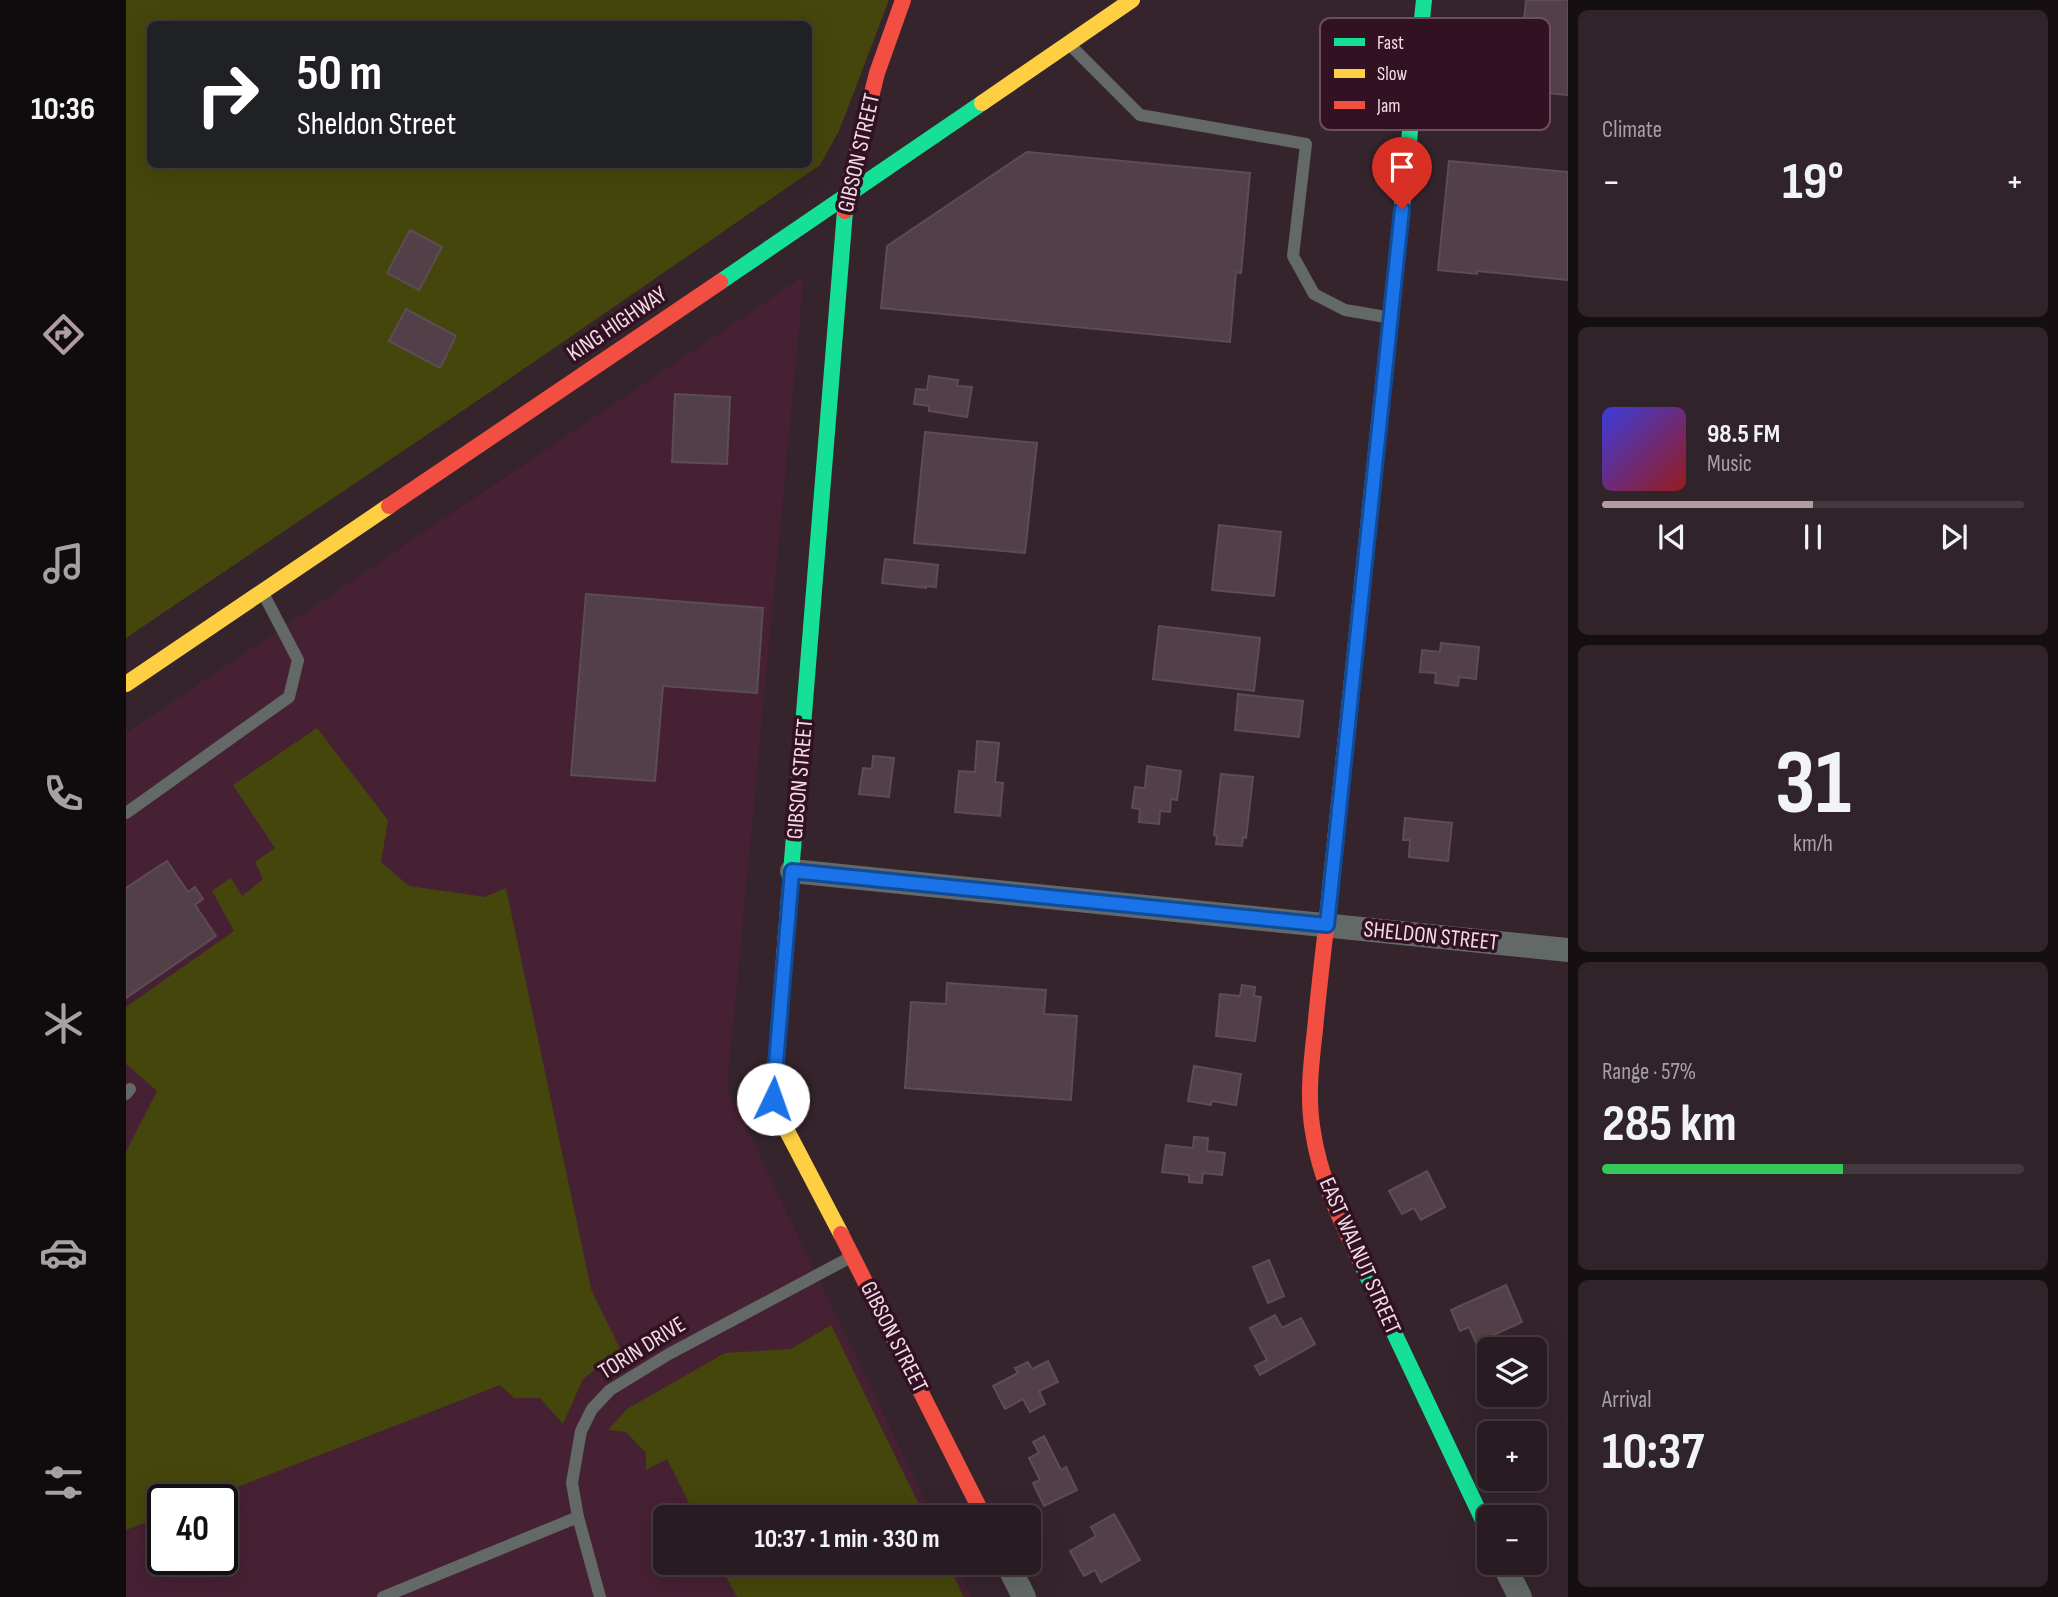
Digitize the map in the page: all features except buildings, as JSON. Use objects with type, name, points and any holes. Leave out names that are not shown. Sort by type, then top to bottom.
[{"type":"street","name":"GIBSON STREET","points":[[903,0],[877,73],[846,197],[773,1099],[978,1505]]},
{"type":"street","name":"KING HIGHWAY","points":[[126,684],[846,197],[1132,0]]},
{"type":"street","name":"EAST WALNUT STREET","points":[[1422,18],[1424,0]]},
{"type":"street","name":"EAST WALNUT STREET","points":[[1410,130],[1312,1057],[1310,1102],[1322,1174],[1336,1211],[1477,1508]]},
{"type":"street","name":"SHELDON STREET","points":[[792,871],[1568,950]]},
{"type":"street","points":[[1013,1575],[1024,1597]]},
{"type":"street","points":[[1509,1575],[1520,1597]]},
{"type":"lane","points":[[1069,43],[1140,115],[1306,144],[1293,256],[1314,294],[1345,310],[1390,318]]},
{"type":"lane","points":[[126,813],[289,697],[299,660],[262,591]]},
{"type":"lane","name":"TORIN DRIVE","points":[[600,1597],[578,1517],[572,1483],[581,1431],[592,1409],[610,1390],[669,1354],[853,1256]]},
{"type":"lane","points":[[383,1597],[578,1517]]},
{"type":"shaded area","points":[[126,0],[889,0],[839,131],[820,165],[126,638]]},
{"type":"shaded area","points":[[804,276],[727,1088],[927,1505],[653,1505],[653,1575],[960,1575],[971,1597],[126,1597],[126,733]]},
{"type":"shaded area","points":[[317,728],[388,820],[381,862],[409,886],[485,897],[506,888],[591,1289],[620,1349],[583,1379],[563,1424],[540,1398],[514,1398],[500,1385],[238,1487],[238,1484],[147,1484],[147,1522],[126,1530],[126,1152],[157,1091],[126,1064],[126,1007],[234,931],[212,891],[231,878],[242,896],[263,879],[255,862],[275,848],[233,785]]},
{"type":"shaded area","points":[[831,1325],[919,1505],[690,1505],[667,1459],[646,1470],[646,1453],[626,1432],[608,1430],[627,1409],[725,1353],[791,1349]]},
{"type":"shaded area","points":[[725,1575],[953,1575],[964,1597],[737,1597]]},
{"type":"traffic: fast","points":[[1422,18],[1424,0]]},
{"type":"traffic: fast","points":[[720,282],[982,103]]},
{"type":"traffic: fast","points":[[1379,423],[1410,130]]},
{"type":"traffic: fast","points":[[786,934],[845,211]]},
{"type":"traffic: fast","points":[[1361,1263],[1477,1508]]},
{"type":"traffic: slow","points":[[982,103],[1132,0]]},
{"type":"traffic: slow","points":[[1326,928],[1379,423]]},
{"type":"traffic: slow","points":[[126,684],[389,506]]},
{"type":"traffic: slow","points":[[786,934],[773,1099],[841,1234]]},
{"type":"traffic: jam","points":[[845,211],[846,197],[877,73],[903,0]]},
{"type":"traffic: jam","points":[[389,506],[720,282]]},
{"type":"traffic: jam","points":[[1326,928],[1311,1068],[1311,1119],[1326,1183],[1361,1263]]},
{"type":"traffic: jam","points":[[841,1234],[978,1505]]},
{"type":"route","points":[[773,1099],[792,871],[1327,925],[1402,209]]}]
